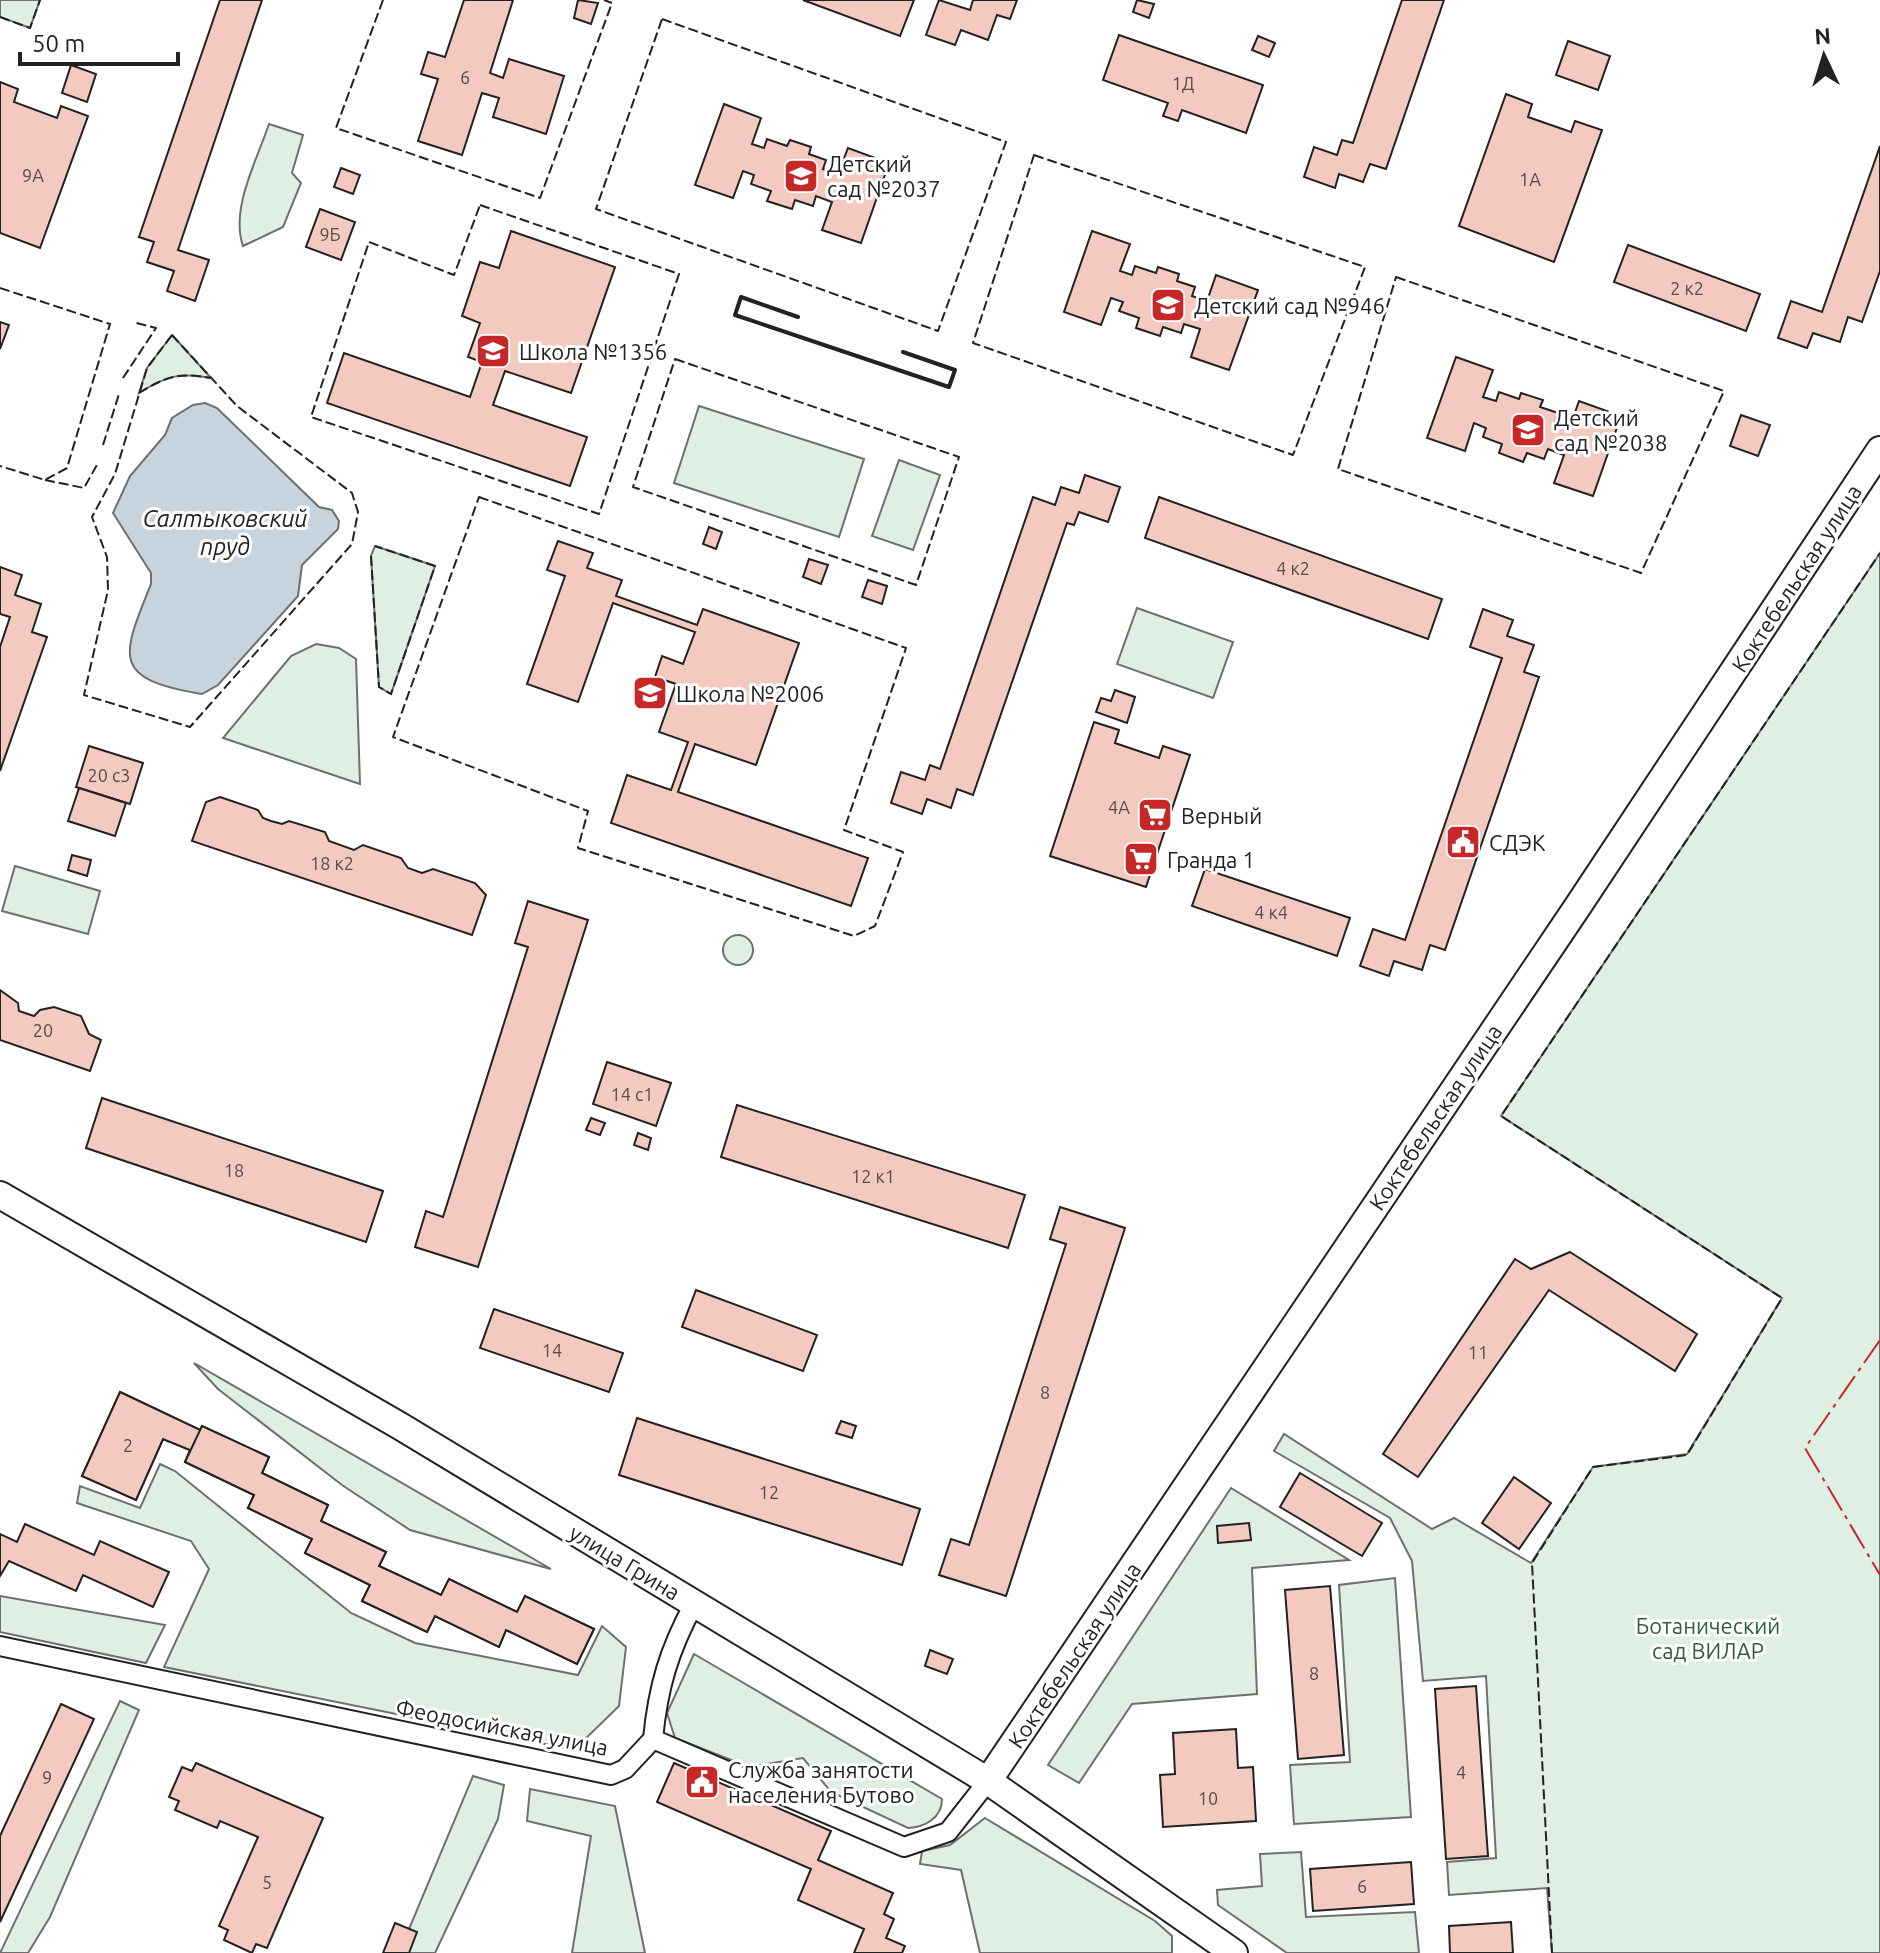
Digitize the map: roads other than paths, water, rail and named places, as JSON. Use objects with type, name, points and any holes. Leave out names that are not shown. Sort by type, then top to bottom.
[{"type":"street","name":"Коктебельская улица","points":[[988,1781],[1578,906],[1880,450]]},
{"type":"street","name":"улица Грина","points":[[0,1195],[400,1426],[988,1781],[1234,1953]]},
{"type":"street","points":[[694,1604],[679,1632],[659,1686],[653,1739],[904,1847],[948,1832],[988,1781]]},
{"type":"street","name":"Феодосийская улица","points":[[0,1646],[611,1775],[625,1769],[653,1739]]},
{"type":"water","name":"Салтыковский пруд","points":[[205,403],[217,408],[319,507],[332,510],[339,521],[338,529],[302,565],[298,596],[218,685],[202,694],[151,681],[138,672],[131,661],[130,647],[151,584],[151,573],[113,513],[130,476],[165,435],[172,418],[193,405]]},
{"type":"place","name":"Детский сад №2037","points":[[801,176]]},
{"type":"place","name":"Детский сад №946","points":[[1168,305]]},
{"type":"place","name":"Школа №1356","points":[[493,351]]},
{"type":"place","name":"Детский сад №2038","points":[[1528,430]]},
{"type":"place","name":"Школа №2006","points":[[650,693]]},
{"type":"place","name":"Верный","points":[[1155,815]]},
{"type":"place","name":"СДЭК","points":[[1463,842]]},
{"type":"place","name":"Гранда 1","points":[[1141,859]]},
{"type":"place","name":"Служба занятости населения Бутово","points":[[702,1782]]},
{"type":"park label","name":"Ботанический сад ВИЛАР","points":[[1708,1638]]}]
